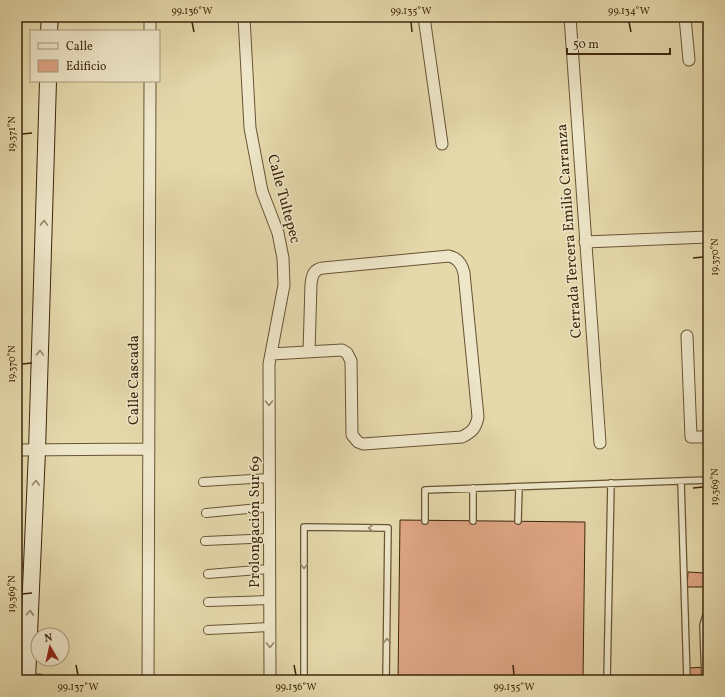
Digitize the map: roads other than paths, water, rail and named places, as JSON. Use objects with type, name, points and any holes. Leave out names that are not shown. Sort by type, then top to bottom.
[{"type":"main road","points":[[49,30],[50,17]]},
{"type":"main road","points":[[27,680],[37,451],[48,82]]},
{"type":"street","points":[[150,17],[150,30]]},
{"type":"street","name":"Calle Tultepec","points":[[244,17],[250,128],[262,191],[278,233],[283,258],[284,285],[270,359]]},
{"type":"street","points":[[424,17],[442,144]]},
{"type":"street","name":"Cerrada Tercera Emilio Carranza","points":[[570,17],[600,443]]},
{"type":"street","points":[[685,17],[689,60]]},
{"type":"street","name":"Calle Cascada","points":[[148,680],[150,82]]},
{"type":"street","points":[[585,242],[708,237]]},
{"type":"street","points":[[270,359],[309,352],[342,350],[347,353],[351,361],[352,435],[358,442],[368,444],[462,437],[471,433],[476,426],[478,417],[464,273],[460,263],[454,257],[449,256],[323,268],[315,271],[311,277],[309,352]]},
{"type":"street","points":[[687,336],[691,437],[708,437]]},
{"type":"street","name":"Prolongación Sur 69","points":[[270,359],[270,680]]},
{"type":"street","points":[[17,450],[149,449]]},
{"type":"street","points":[[203,482],[269,478]]},
{"type":"street","points":[[206,513],[270,507]]},
{"type":"street","points":[[206,542],[270,538]]},
{"type":"street","points":[[208,574],[270,569]]},
{"type":"street","points":[[208,602],[270,600]]},
{"type":"street","points":[[208,630],[270,627]]},
{"type":"street","points":[[27,680],[40,680]]},
{"type":"lane","points":[[425,520],[425,490],[708,480]]},
{"type":"lane","points":[[681,481],[687,680]]},
{"type":"lane","points":[[607,680],[611,484]]},
{"type":"lane","points":[[518,521],[519,487]]},
{"type":"lane","points":[[472,488],[473,521]]},
{"type":"lane","points":[[304,680],[304,527],[322,527],[388,528],[386,680]]},
{"type":"lane","points":[[705,680],[702,625],[708,609]]}]
